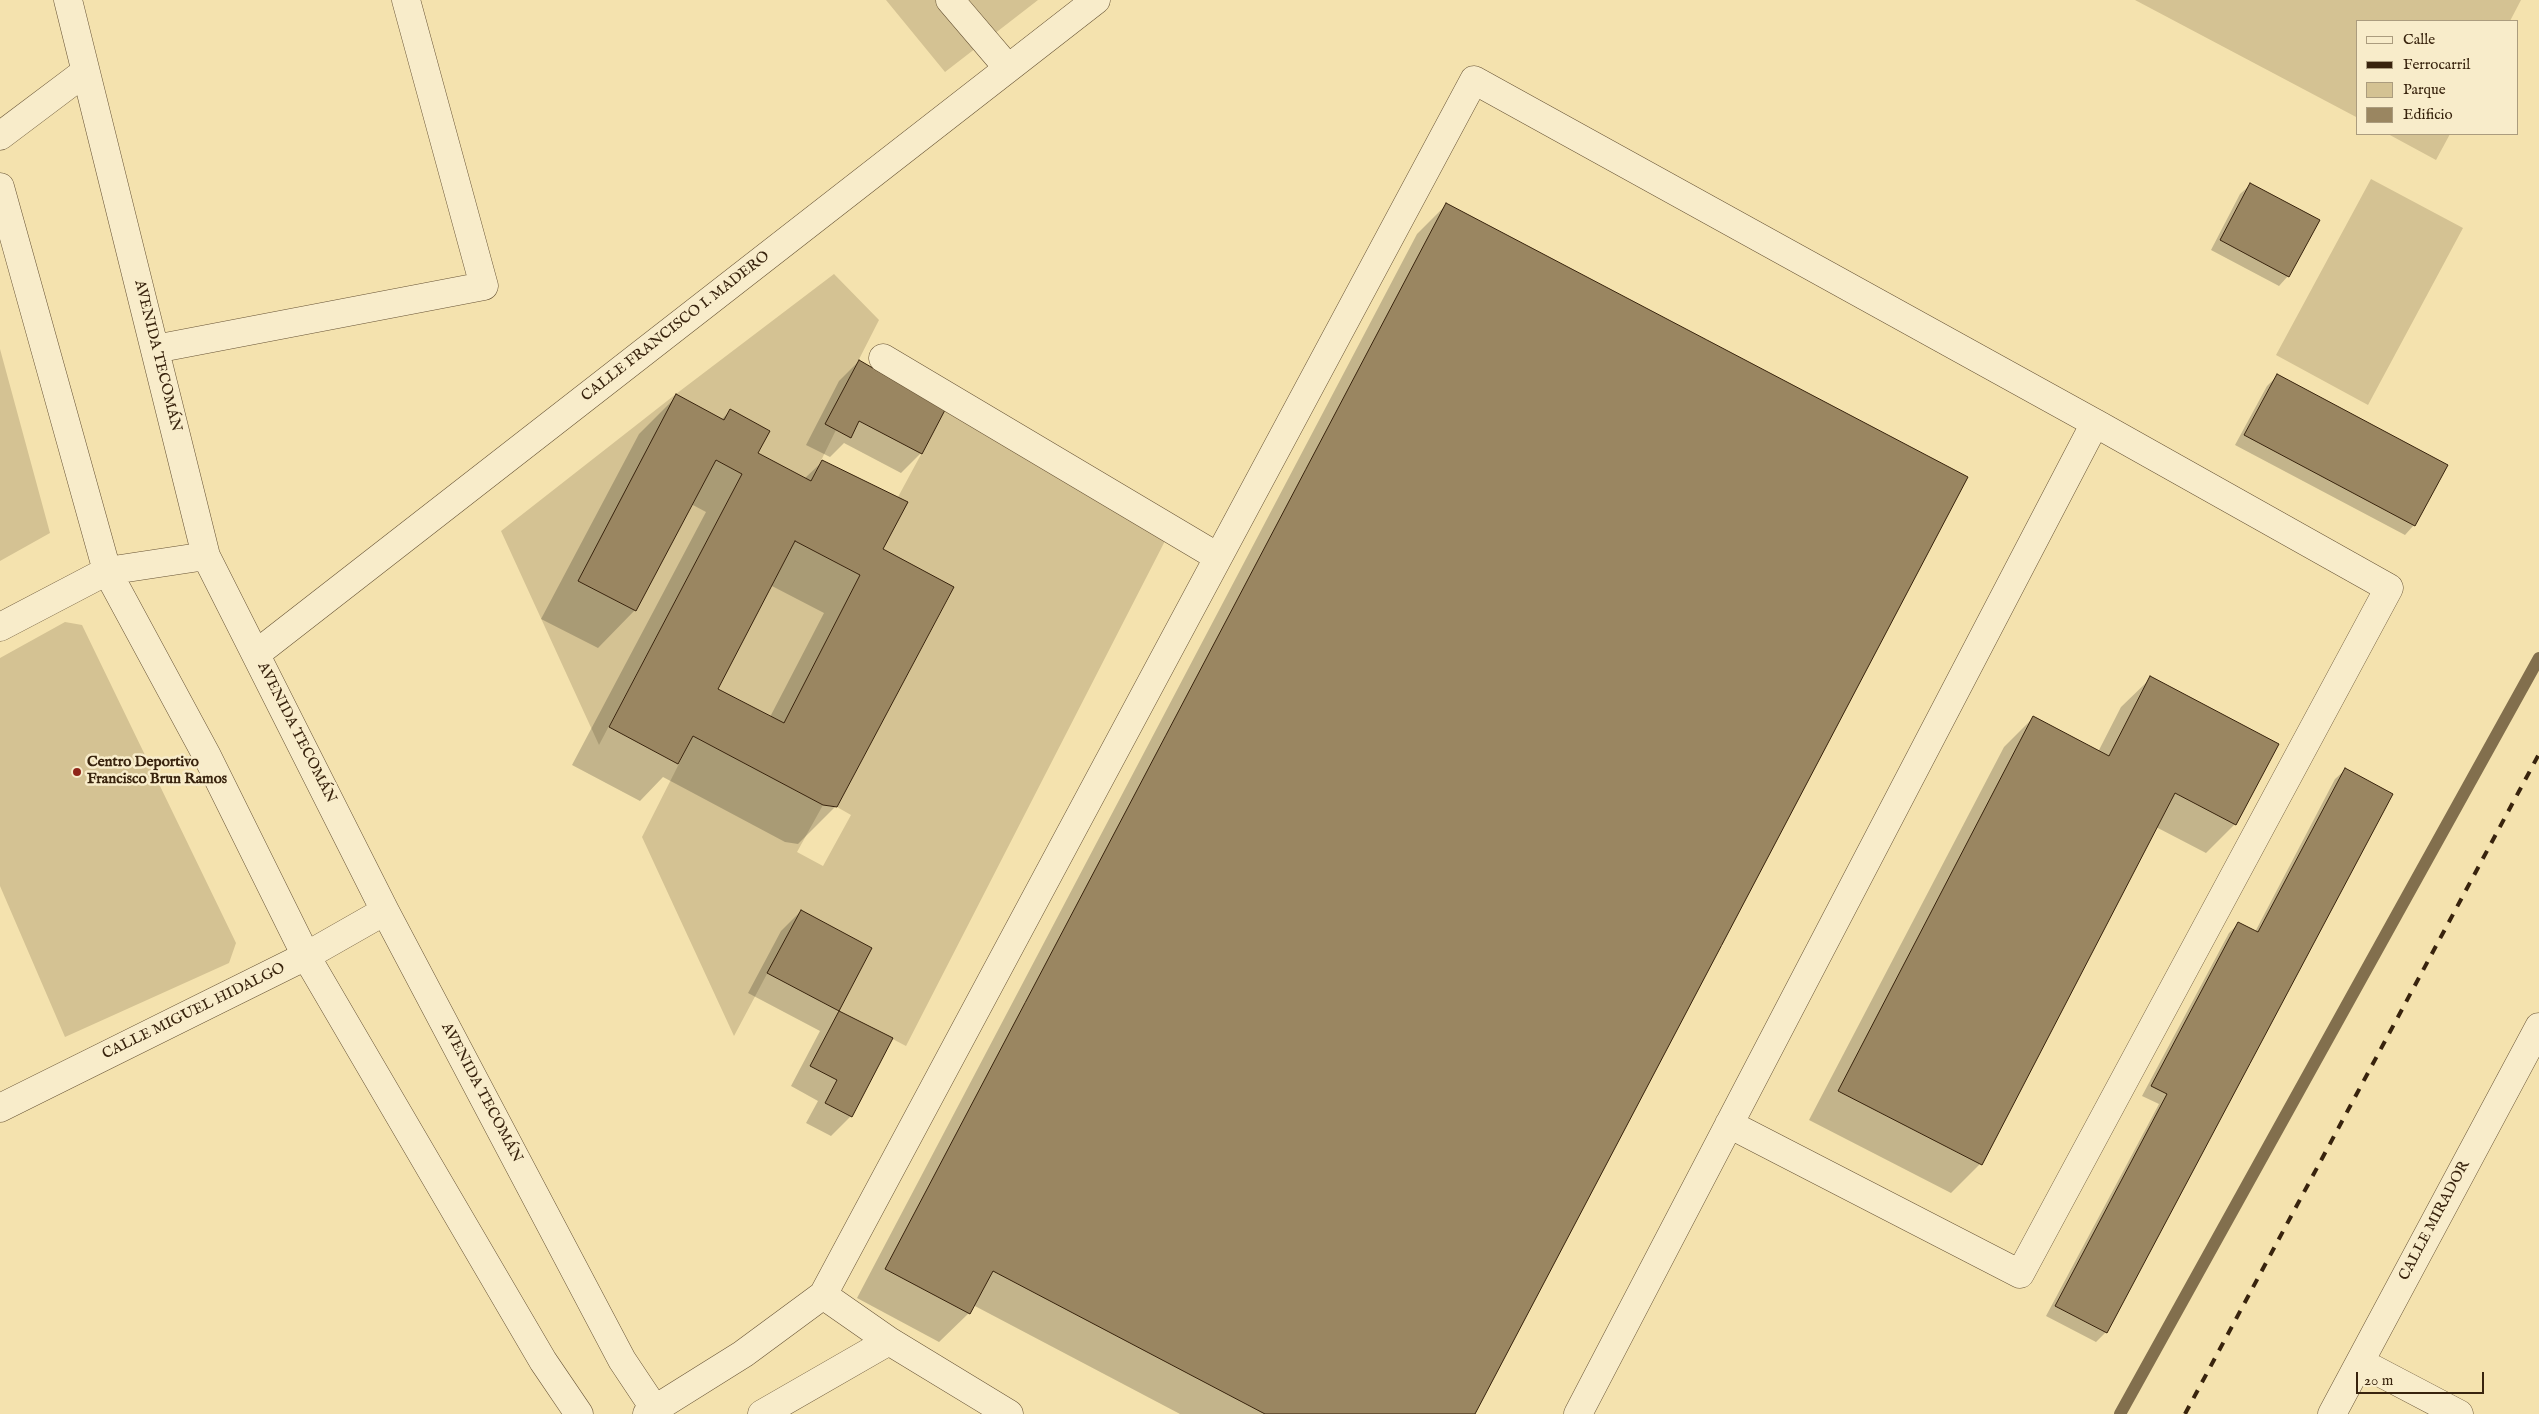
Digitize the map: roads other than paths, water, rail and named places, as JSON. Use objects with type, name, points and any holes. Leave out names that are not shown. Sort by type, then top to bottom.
[{"type":"street","name":"AVENIDA TECOMÁN","points":[[68,0],[206,556],[385,911],[622,1360],[653,1412]]},
{"type":"street","points":[[155,349],[484,286],[406,0]]},
{"type":"street","points":[[950,0],[1008,68]]},
{"type":"street","name":"CALLE FRANCISCO I. MADERO","points":[[256,654],[1096,0]]},
{"type":"street","points":[[0,136],[85,72]]},
{"type":"street","points":[[653,1412],[743,1354],[823,1295],[1474,80],[2095,423],[2389,588],[2020,1274],[1729,1124]]},
{"type":"street","points":[[0,187],[107,571],[207,756],[306,956],[543,1361],[579,1414]]},
{"type":"street","points":[[883,358],[1218,558]]},
{"type":"street","points":[[1578,1414],[2095,423]]},
{"type":"street","points":[[0,627],[107,571],[206,556]]},
{"type":"street","name":"CALLE MIGUEL HIDALGO","points":[[0,1108],[306,956],[385,911]]},
{"type":"street","name":"CALLE MIRADOR","points":[[2332,1414],[2539,1027]]},
{"type":"street","points":[[823,1295],[890,1342],[1009,1414]]},
{"type":"street","points":[[762,1414],[890,1342]]},
{"type":"street","points":[[2360,1362],[2459,1414]]},
{"type":"waterway","points":[[2120,1414],[2539,658]]},
{"type":"railway","points":[[2185,1414],[2539,754]]},
{"type":"place","name":"Centro Deportivo Francisco Brun Ramos","points":[[77,772]]}]
